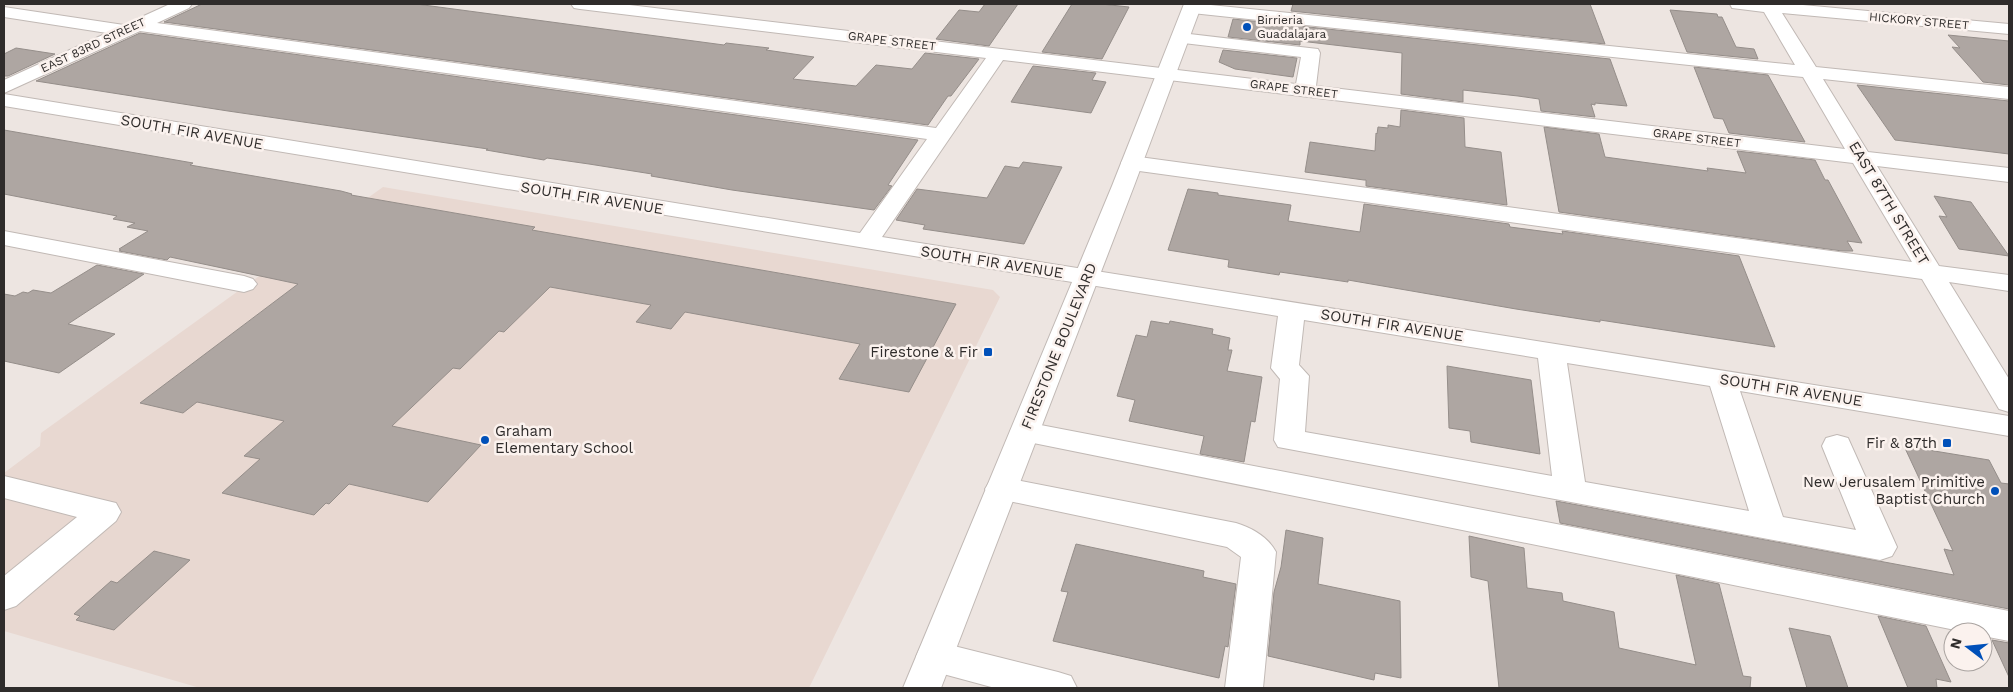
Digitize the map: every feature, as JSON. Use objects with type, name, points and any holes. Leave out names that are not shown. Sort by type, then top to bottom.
[{"type":"street","name":"EAST 83RD STREET","points":[[4,87],[183,4]]},
{"type":"street","name":"GRAPE STREET","points":[[580,4],[2009,176]]},
{"type":"street","name":"HICKORY STREET","points":[[1738,4],[1769,5],[2009,29]]},
{"type":"street","name":"EAST 87TH STREET","points":[[1769,5],[2009,402]]},
{"type":"street","points":[[1193,6],[1242,13],[2009,93]]},
{"type":"street","name":"FIRESTONE BOULEVARD","points":[[928,673],[1087,277],[1193,6]]},
{"type":"street","points":[[4,12],[942,135]]},
{"type":"street","points":[[1242,13],[1255,19],[1297,24],[1314,30],[1305,91]]},
{"type":"street","points":[[1181,38],[1311,53]]},
{"type":"street","points":[[867,241],[998,54]]},
{"type":"street","name":"SOUTH FIR AVENUE","points":[[4,100],[424,171],[2009,426]]},
{"type":"street","points":[[1132,163],[2009,283]]},
{"type":"street","points":[[4,238],[244,284]]},
{"type":"street","points":[[1292,310],[1285,368],[1295,376],[1289,440],[1880,547],[1837,446]]},
{"type":"street","points":[[1551,351],[1570,491]]},
{"type":"street","points":[[1722,379],[1770,527]]},
{"type":"street","points":[[1025,432],[2009,626]]},
{"type":"street","points":[[4,488],[105,512],[4,596]]},
{"type":"street","points":[[1001,489],[1236,536],[1258,552],[1244,688]]},
{"type":"street","points":[[928,673],[1058,688]]},
{"type":"shaded area","name":"Graham Elementary School","points":[[383,187],[993,290],[1000,297],[809,688],[200,688],[4,631],[4,473],[40,446],[41,433]]},
{"type":"building","points":[[202,4],[416,4],[724,45],[726,43],[769,48],[766,50],[814,57],[793,79],[856,86],[876,65],[912,69],[925,53],[979,59],[951,96],[948,96],[928,125],[164,22]]},
{"type":"building","points":[[985,4],[1018,4],[989,46],[936,39],[959,10],[979,12]]},
{"type":"building","points":[[1072,4],[1101,4],[1129,7],[1102,59],[1042,52]]},
{"type":"building","points":[[1293,4],[1590,4],[1605,44],[1291,11]]},
{"type":"building","points":[[1670,10],[1717,14],[1718,17],[1722,17],[1736,47],[1754,49],[1758,59],[1687,52]]},
{"type":"building","points":[[1233,19],[1610,59],[1627,106],[1591,104],[1595,117],[1541,111],[1539,99],[1518,96],[1463,90],[1463,102],[1401,94],[1402,53],[1300,41],[1300,45],[1228,37]]},
{"type":"building","points":[[140,33],[918,140],[888,185],[892,186],[874,210],[732,190],[589,164],[547,158],[544,160],[486,150],[488,149],[36,81]]},
{"type":"building","points":[[1948,35],[2009,41],[2009,85],[1983,82],[1952,47],[1960,48]]},
{"type":"building","points":[[16,48],[55,54],[8,76],[4,76],[4,54]]},
{"type":"building","points":[[1223,50],[1297,58],[1293,77],[1235,69],[1219,62]]},
{"type":"building","points":[[1033,66],[1096,73],[1092,80],[1106,82],[1091,113],[1011,102]]},
{"type":"building","points":[[1694,67],[1768,75],[1805,142],[1729,133],[1723,119],[1714,118]]},
{"type":"building","points":[[1857,85],[2009,101],[2009,154],[1895,140]]},
{"type":"building","points":[[1401,110],[1464,118],[1465,147],[1501,152],[1507,205],[1366,186],[1366,180],[1305,172],[1310,142],[1375,151],[1378,127],[1388,128],[1388,125],[1400,127]]},
{"type":"building","points":[[1544,127],[1599,134],[1605,157],[1708,171],[1707,168],[1746,173],[1737,151],[1815,160],[1862,243],[1847,241],[1853,251],[1842,251],[1559,212]]},
{"type":"building","points":[[4,130],[193,163],[190,165],[341,191],[351,195],[535,227],[532,230],[956,304],[909,392],[839,379],[860,344],[685,312],[671,329],[636,322],[651,305],[550,287],[504,332],[499,331],[460,369],[453,368],[392,426],[481,445],[428,502],[349,484],[329,504],[326,503],[314,515],[222,493],[260,459],[244,456],[284,421],[197,402],[183,413],[140,403],[298,284],[170,257],[167,260],[119,251],[121,250],[119,249],[148,231],[127,227],[135,223],[113,219],[117,216],[4,194]]},
{"type":"building","points":[[1023,162],[1062,167],[1024,244],[923,229],[925,225],[896,220],[917,189],[987,198],[1005,166],[1019,168]]},
{"type":"building","points":[[1188,189],[1291,205],[1288,221],[1360,232],[1364,204],[1509,224],[1510,227],[1563,234],[1562,231],[1739,256],[1775,347],[1516,309],[1348,280],[1348,282],[1280,272],[1279,275],[1228,267],[1229,260],[1168,250]]},
{"type":"building","points":[[1934,196],[1971,202],[2009,256],[1959,249],[1939,216],[1947,217]]},
{"type":"building","points":[[97,265],[144,274],[68,324],[115,334],[59,373],[4,361],[4,294],[15,296],[33,290],[51,293]]},
{"type":"building","points":[[1151,321],[1169,324],[1170,321],[1213,329],[1212,334],[1230,338],[1228,350],[1232,350],[1227,371],[1262,377],[1255,422],[1251,421],[1244,462],[1200,454],[1204,436],[1129,421],[1135,400],[1117,396],[1136,335],[1147,337]]},
{"type":"building","points":[[1447,366],[1531,380],[1540,454],[1471,442],[1470,431],[1449,428]]},
{"type":"building","points":[[1904,446],[1989,460],[2001,483],[2009,484],[2009,609],[1560,523],[1556,501],[1954,575],[1944,549],[1953,551]]},
{"type":"building","points":[[1286,530],[1323,538],[1318,584],[1400,601],[1401,678],[1375,673],[1374,680],[1268,656],[1274,592],[1281,567]]},
{"type":"building","points":[[1469,536],[1524,548],[1527,588],[1562,593],[1563,601],[1614,612],[1619,648],[1696,665],[1676,575],[1719,584],[1743,676],[1751,677],[1750,688],[1499,688],[1488,581],[1471,577]]},
{"type":"building","points":[[1076,544],[1204,571],[1203,577],[1236,584],[1228,647],[1225,646],[1219,678],[1053,641],[1068,592],[1061,591]]},
{"type":"building","points":[[154,551],[190,560],[114,630],[76,620],[80,616],[74,614],[111,581],[117,583]]},
{"type":"building","points":[[1878,616],[1926,626],[1943,664],[1943,672],[1947,672],[1951,682],[1936,679],[1937,688],[1908,688]]},
{"type":"building","points":[[1789,628],[1830,636],[1848,688],[1807,688]]},
{"type":"building","points":[[1993,640],[2009,643],[2009,677],[1993,642]]},
{"type":"place","name":"Birrieria Guadalajara","points":[[1247,27]]},
{"type":"place","name":"Firestone & Fir","points":[[988,352]]},
{"type":"place","name":"Graham Elementary School","points":[[485,440]]},
{"type":"place","name":"Fir & 87th","points":[[1947,443]]},
{"type":"place","name":"New Jerusalem Primitive Baptist Church","points":[[1995,491]]}]
